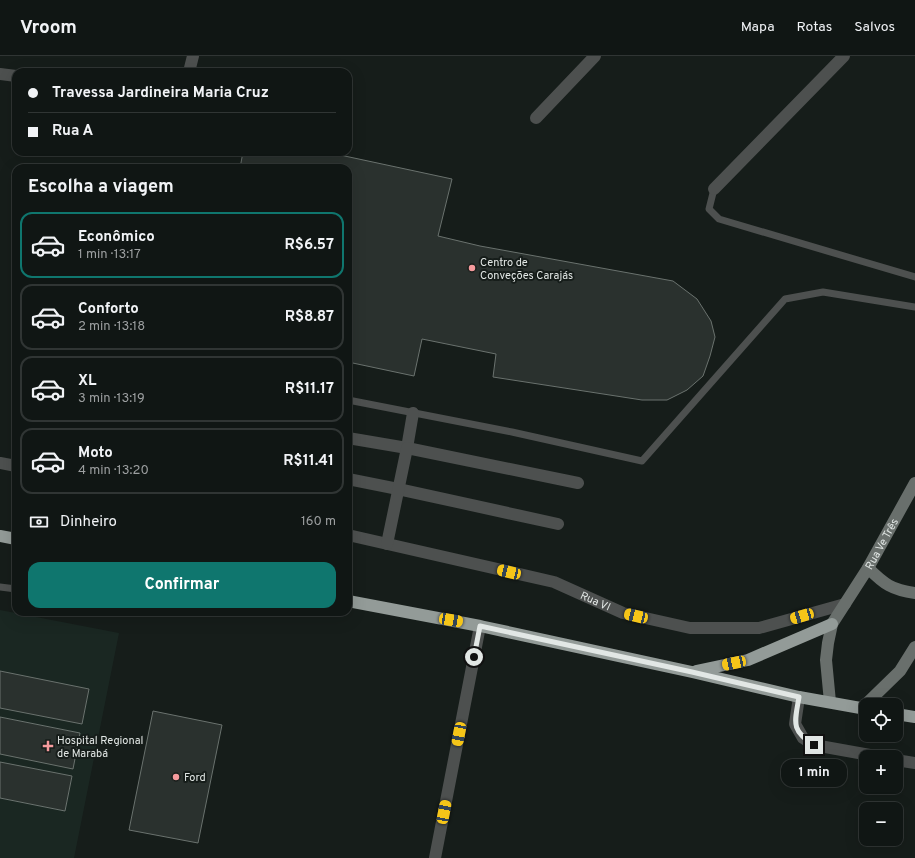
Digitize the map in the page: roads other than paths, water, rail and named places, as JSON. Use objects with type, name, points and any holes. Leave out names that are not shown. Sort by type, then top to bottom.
[{"type":"highway","points":[[0,536],[12,538]]},
{"type":"highway","points":[[352,602],[480,626],[799,697],[859,707]]},
{"type":"highway","points":[[692,672],[748,660],[832,624]]},
{"type":"highway","points":[[903,715],[915,717]]},
{"type":"main road","name":"Rua Ve Três","points":[[832,624],[868,568],[915,483]]},
{"type":"main road","points":[[868,568],[884,583],[904,591],[915,593]]},
{"type":"main road","points":[[830,702],[826,660],[832,624]]},
{"type":"main road","points":[[874,698],[900,671],[915,647]]},
{"type":"street","points":[[190,68],[193,56]]},
{"type":"street","points":[[536,118],[595,56]]},
{"type":"street","points":[[714,188],[844,56]]},
{"type":"street","points":[[0,74],[12,76]]},
{"type":"street","points":[[388,544],[413,413]]},
{"type":"street","points":[[352,439],[407,448],[578,483]]},
{"type":"street","points":[[0,463],[12,465]]},
{"type":"street","points":[[352,480],[558,524]]},
{"type":"street","name":"Rua VI","points":[[352,536],[554,582],[623,613],[690,628],[759,628],[845,604]]},
{"type":"street","points":[[435,858],[480,626]]},
{"type":"street","points":[[799,697],[795,724],[803,738],[814,745],[859,753]]},
{"type":"street","points":[[903,761],[915,763]]},
{"type":"lane","points":[[714,188],[709,209],[719,219],[915,277]]},
{"type":"lane","points":[[352,401],[642,461],[785,299],[823,292],[915,307]]},
{"type":"lane","points":[[0,587],[12,588]]},
{"type":"place","name":"Centro de Conveções Carajás","points":[[472,268]]},
{"type":"place","name":"Hospital Regional de Marabá","points":[[48,746]]},
{"type":"place","name":"Ford","points":[[176,777]]}]
